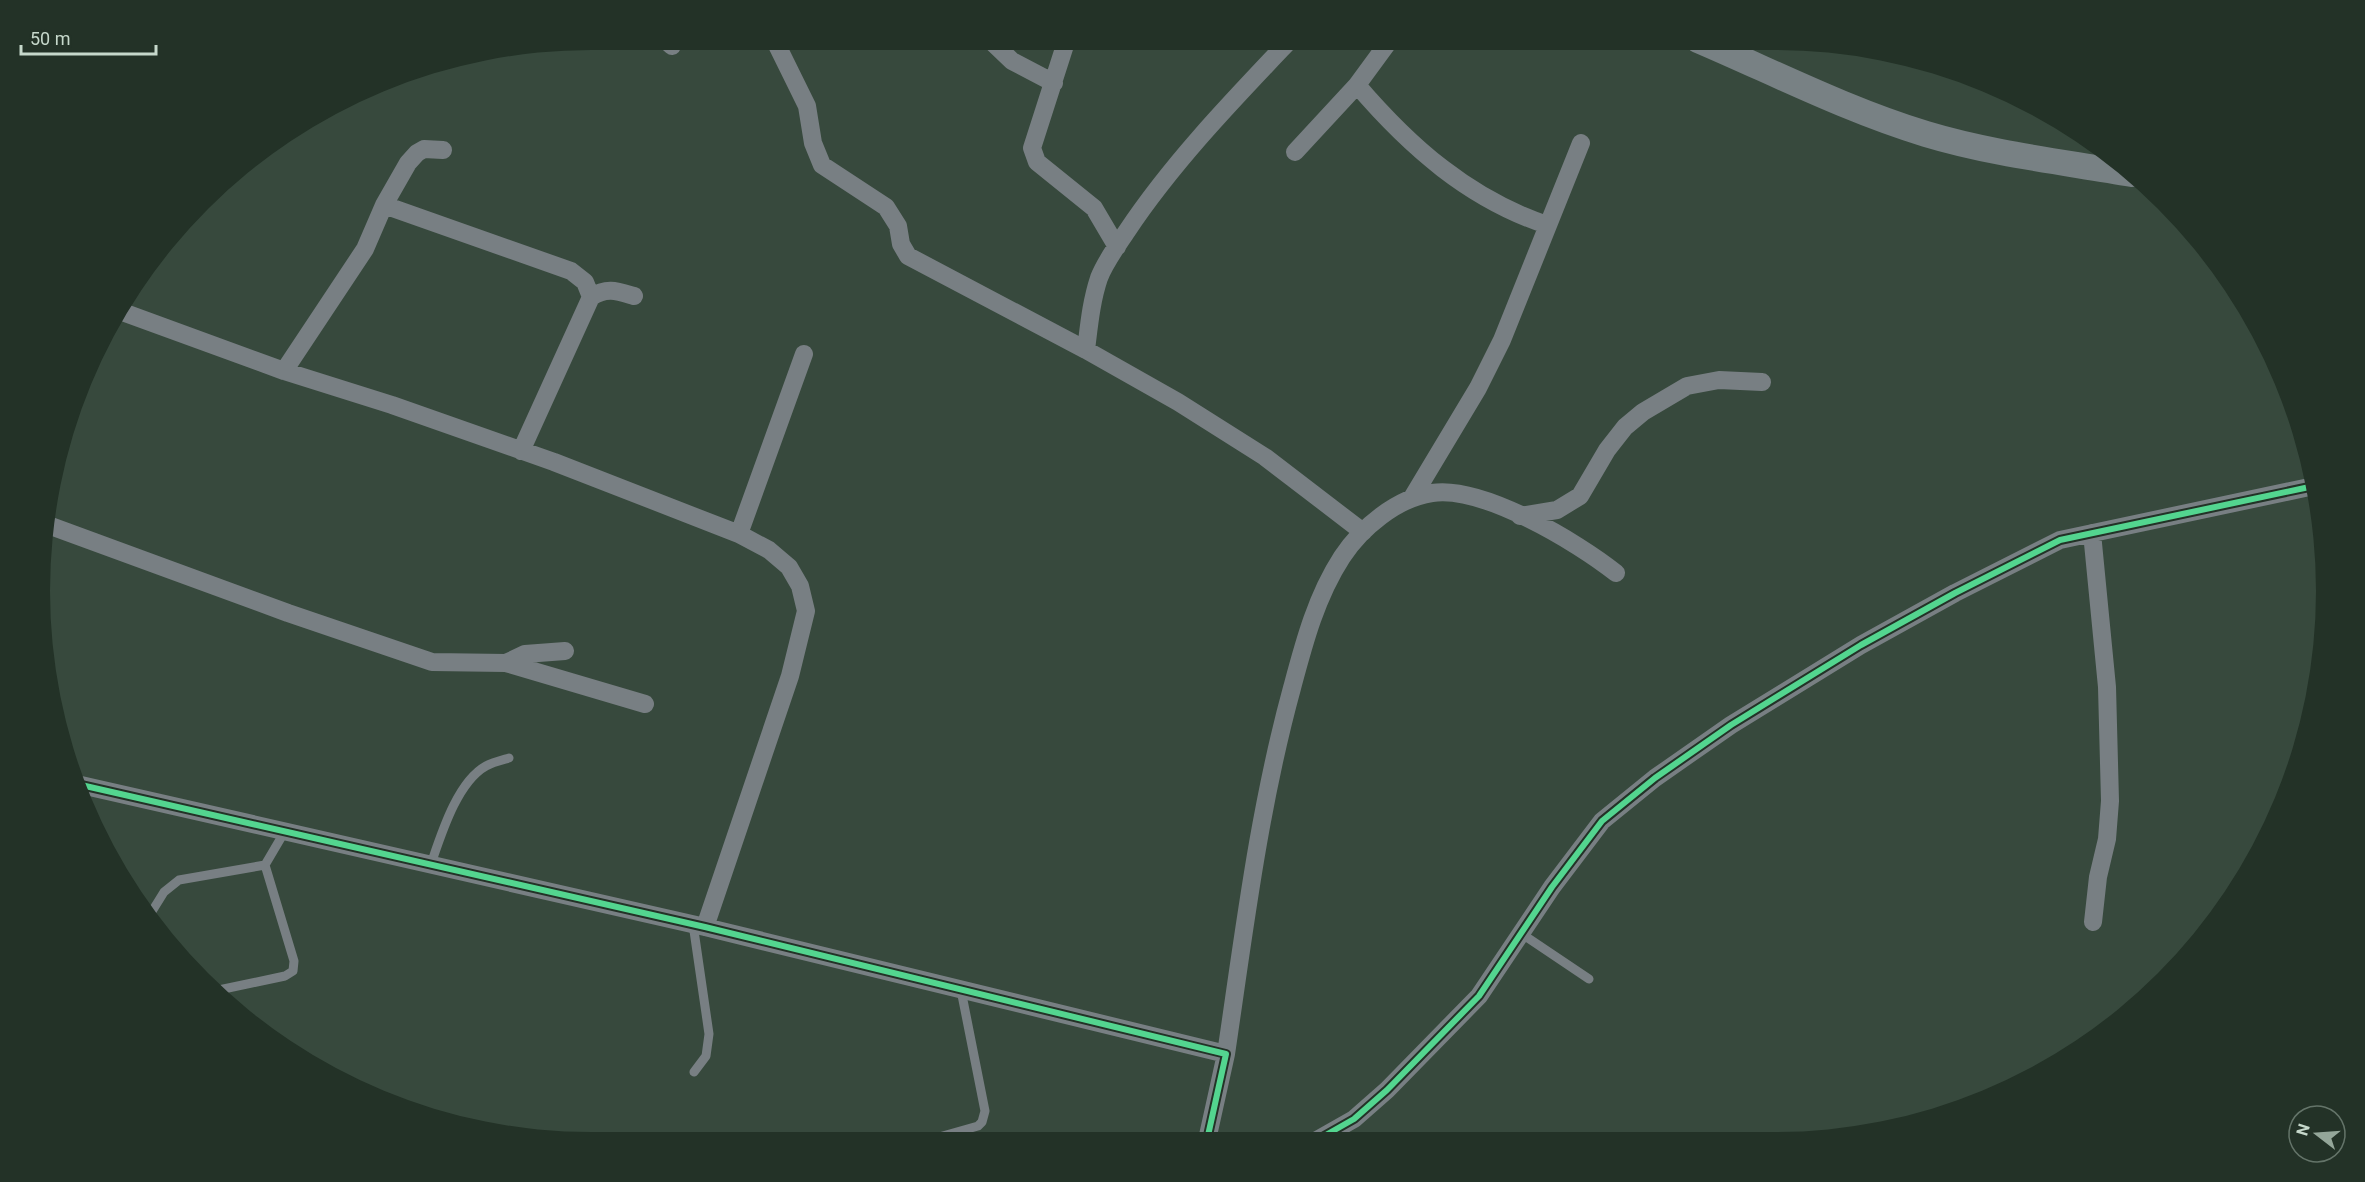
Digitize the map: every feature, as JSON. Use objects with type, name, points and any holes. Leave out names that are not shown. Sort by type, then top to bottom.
[{"type":"main road","points":[[1724,50],[1844,105],[1927,134],[2014,154],[2116,171]]},
{"type":"street","points":[[779,50],[807,106],[813,143],[822,165],[886,207],[898,226],[901,244],[908,256],[1086,350],[1178,402],[1264,457],[1363,531]]},
{"type":"street","points":[[1000,50],[1012,61],[1054,83]]},
{"type":"street","points":[[1068,50],[1032,148],[1037,162],[1094,208],[1116,247]]},
{"type":"street","points":[[1086,350],[1090,312],[1100,276],[1116,247],[1170,174],[1281,50]]},
{"type":"street","points":[[1294,152],[1357,85],[1383,50]]},
{"type":"street","points":[[1357,85],[1391,124],[1458,181],[1520,216],[1547,225]]},
{"type":"street","points":[[1412,498],[1478,388],[1502,340],[1581,143]]},
{"type":"street","points":[[284,371],[365,249],[384,205],[408,163],[424,149],[443,150]]},
{"type":"street","points":[[384,205],[571,271],[585,282],[591,297]]},
{"type":"street","points":[[521,451],[591,297],[604,290],[634,296]]},
{"type":"street","points":[[126,313],[284,371],[392,405],[521,451],[739,534],[769,550],[789,567],[800,586],[806,611],[790,676],[699,926]]},
{"type":"street","points":[[739,534],[804,354]]},
{"type":"street","points":[[1520,516],[1557,510],[1580,496],[1625,427],[1643,412],[1687,386],[1719,380],[1762,382]]},
{"type":"street","points":[[1331,1132],[1354,1119],[1435,1043],[1479,996],[1552,887],[1602,821],[1655,778],[1731,725],[1871,640],[1955,593],[2060,540],[2305,488]]},
{"type":"street","points":[[1209,1132],[1226,1054],[1255,861],[1280,731],[1308,629],[1342,557],[1363,531],[1412,498],[1432,493],[1451,492],[1474,495],[1520,516],[1590,553],[1616,573]]},
{"type":"street","points":[[53,527],[288,613],[432,662],[506,663],[645,704]]},
{"type":"street","points":[[2092,533],[2107,687],[2110,801],[2108,839],[2098,877],[2093,922]]},
{"type":"street","points":[[506,663],[525,654],[565,651]]},
{"type":"street","points":[[86,786],[699,926],[1226,1054]]},
{"type":"lane","points":[[431,864],[447,817],[456,800],[482,769],[509,758]]},
{"type":"lane","points":[[224,989],[285,976],[293,970],[294,961],[265,865],[285,831]]},
{"type":"lane","points":[[154,911],[164,892],[179,880],[265,865]]},
{"type":"lane","points":[[694,1072],[706,1056],[710,1034],[699,926]]},
{"type":"lane","points":[[1522,934],[1589,979]]},
{"type":"lane","points":[[957,1132],[978,1126],[982,1122],[985,1111],[961,990]]},
{"type":"cycle path","points":[[1331,1132],[1354,1119],[1387,1090],[1479,996],[1552,887],[1602,821],[1655,778],[1731,725],[1861,645],[1955,593],[2060,540],[2305,488]]},
{"type":"cycle path","points":[[86,786],[705,927],[1226,1054],[1209,1132]]}]
